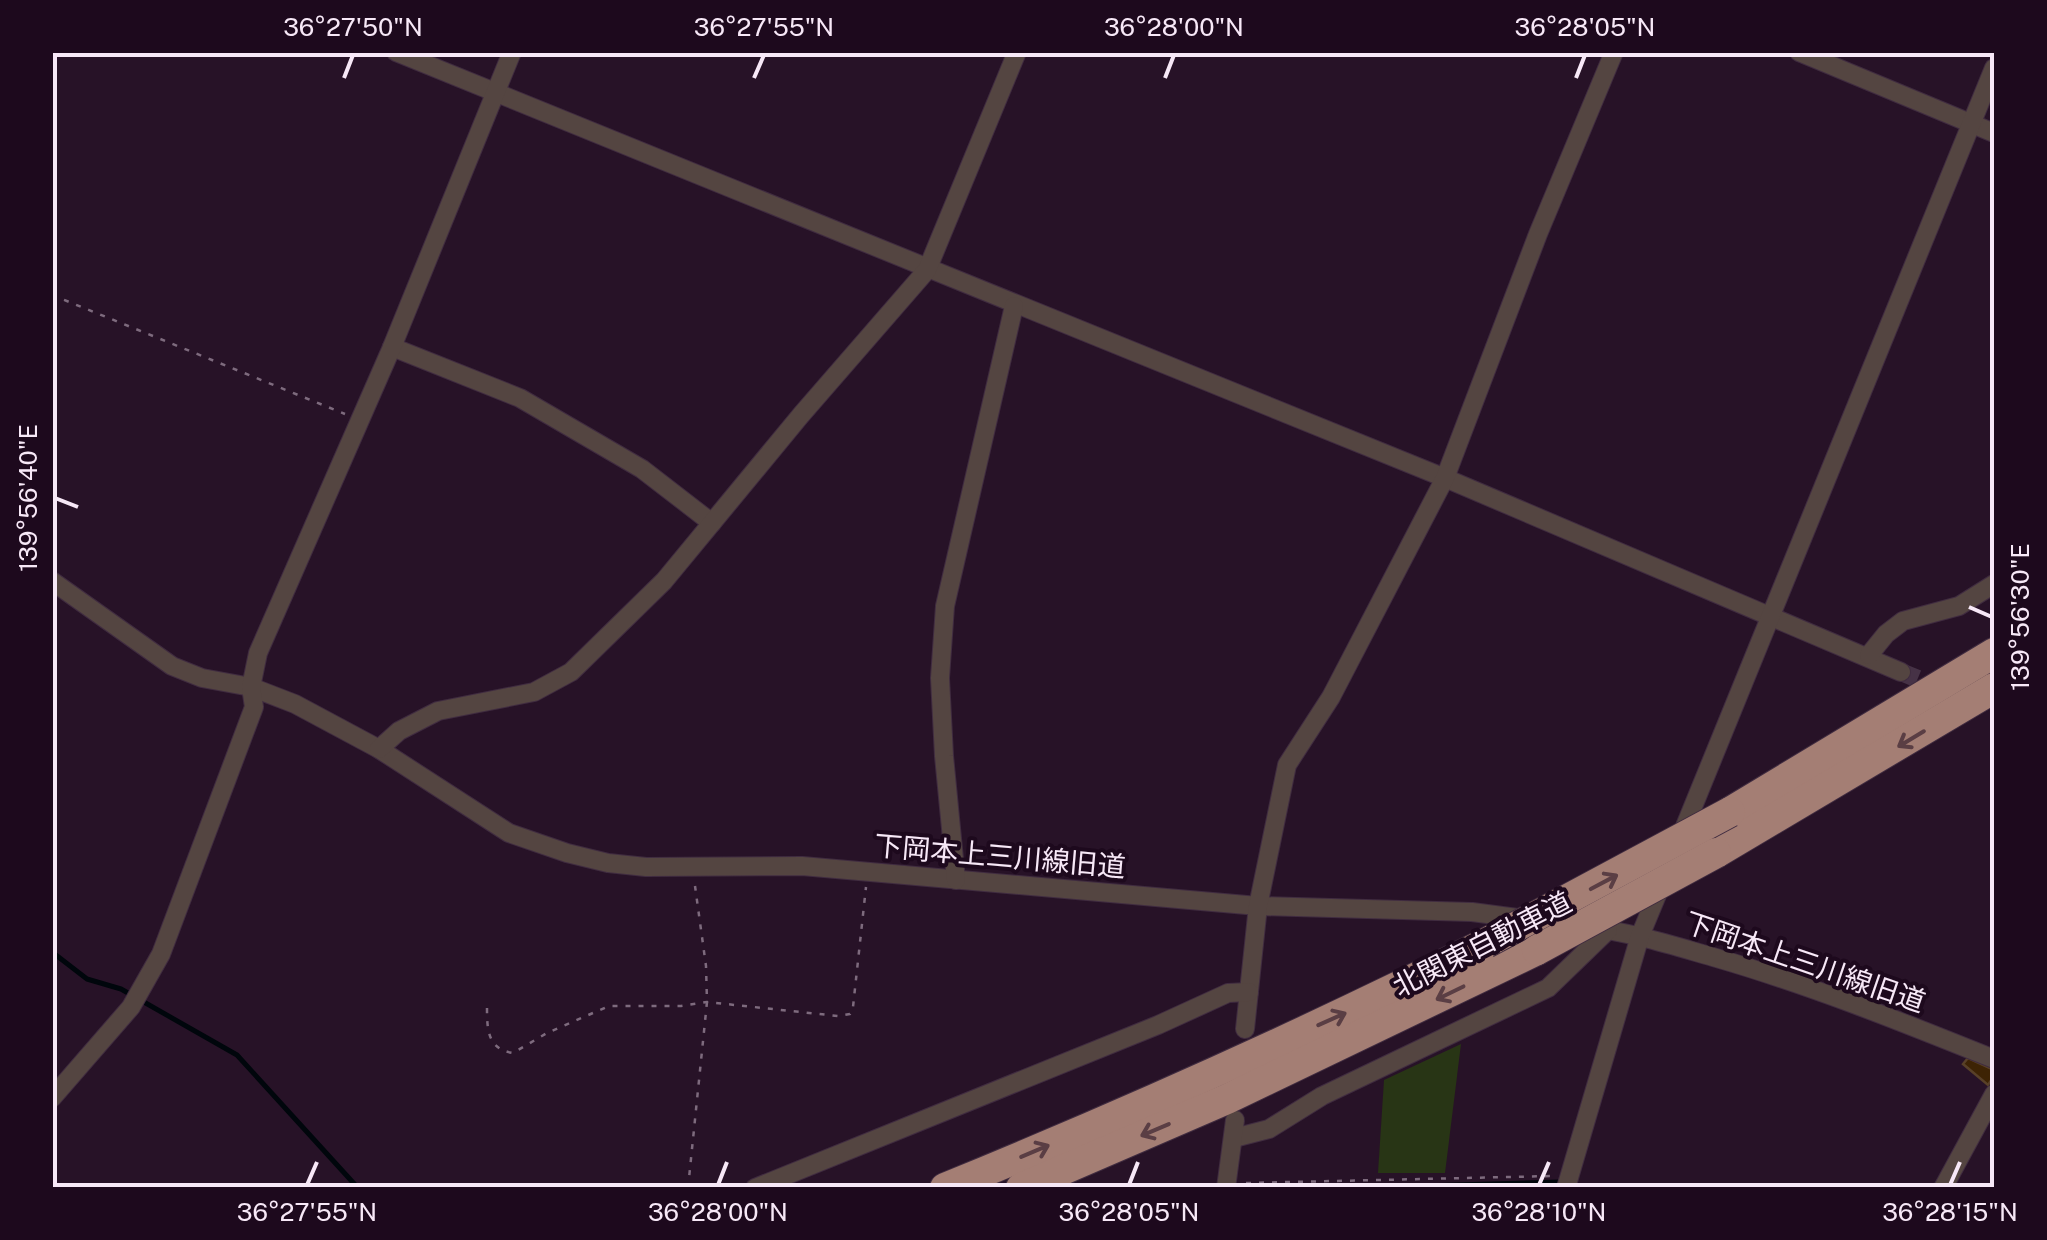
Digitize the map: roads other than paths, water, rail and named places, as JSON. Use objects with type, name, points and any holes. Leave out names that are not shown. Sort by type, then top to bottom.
[{"type":"highway","name":"北関東自動車道","points":[[945,1188],[1262,1051],[1486,943],[1730,812],[1994,654]]},
{"type":"highway","name":"北関東自動車道","points":[[1021,1188],[1227,1099],[1537,950],[1716,854],[1994,688]]},
{"type":"street","points":[[396,52],[1445,478],[1901,672]]},
{"type":"street","points":[[52,1098],[131,1008],[161,954],[254,707],[251,687],[258,653],[392,347],[512,52]]},
{"type":"street","points":[[379,749],[398,730],[438,711],[534,692],[570,672],[664,581],[927,270],[1017,52]]},
{"type":"street","points":[[1245,1029],[1258,906],[1286,765],[1332,697],[1445,478],[1538,234],[1614,52]]},
{"type":"street","points":[[1799,52],[1994,133]]},
{"type":"street","points":[[1568,1182],[1640,936],[1994,68]]},
{"type":"street","points":[[956,880],[941,698],[945,606],[1014,306]]},
{"type":"street","points":[[392,347],[520,398],[642,469],[712,523]]},
{"type":"street","name":"下岡本上三川線旧道","points":[[52,580],[172,666],[202,678],[251,687],[295,704],[379,749],[509,833],[567,853],[608,863],[802,866],[1258,906],[1472,912],[1608,930],[1640,936],[1856,1003],[1994,1059]]},
{"type":"street","points":[[1869,656],[1886,634],[1903,621],[1959,606],[1994,584]]},
{"type":"street","points":[[1227,1185],[1234,1129],[1269,1128],[1322,1096],[1548,988],[1608,930]]},
{"type":"street","points":[[755,1188],[1228,993],[1248,992]]},
{"type":"street","points":[[1943,1188],[1994,1094]]},
{"type":"waterway","points":[[52,952],[87,979],[121,989],[237,1055],[358,1188]]},
{"type":"waterway","points":[[1351,1188],[1559,1182],[1576,1188]]},
{"type":"waterway","points":[[1133,1188],[1156,1188]]},
{"type":"tunnel","points":[[1901,672],[1942,689]]}]
